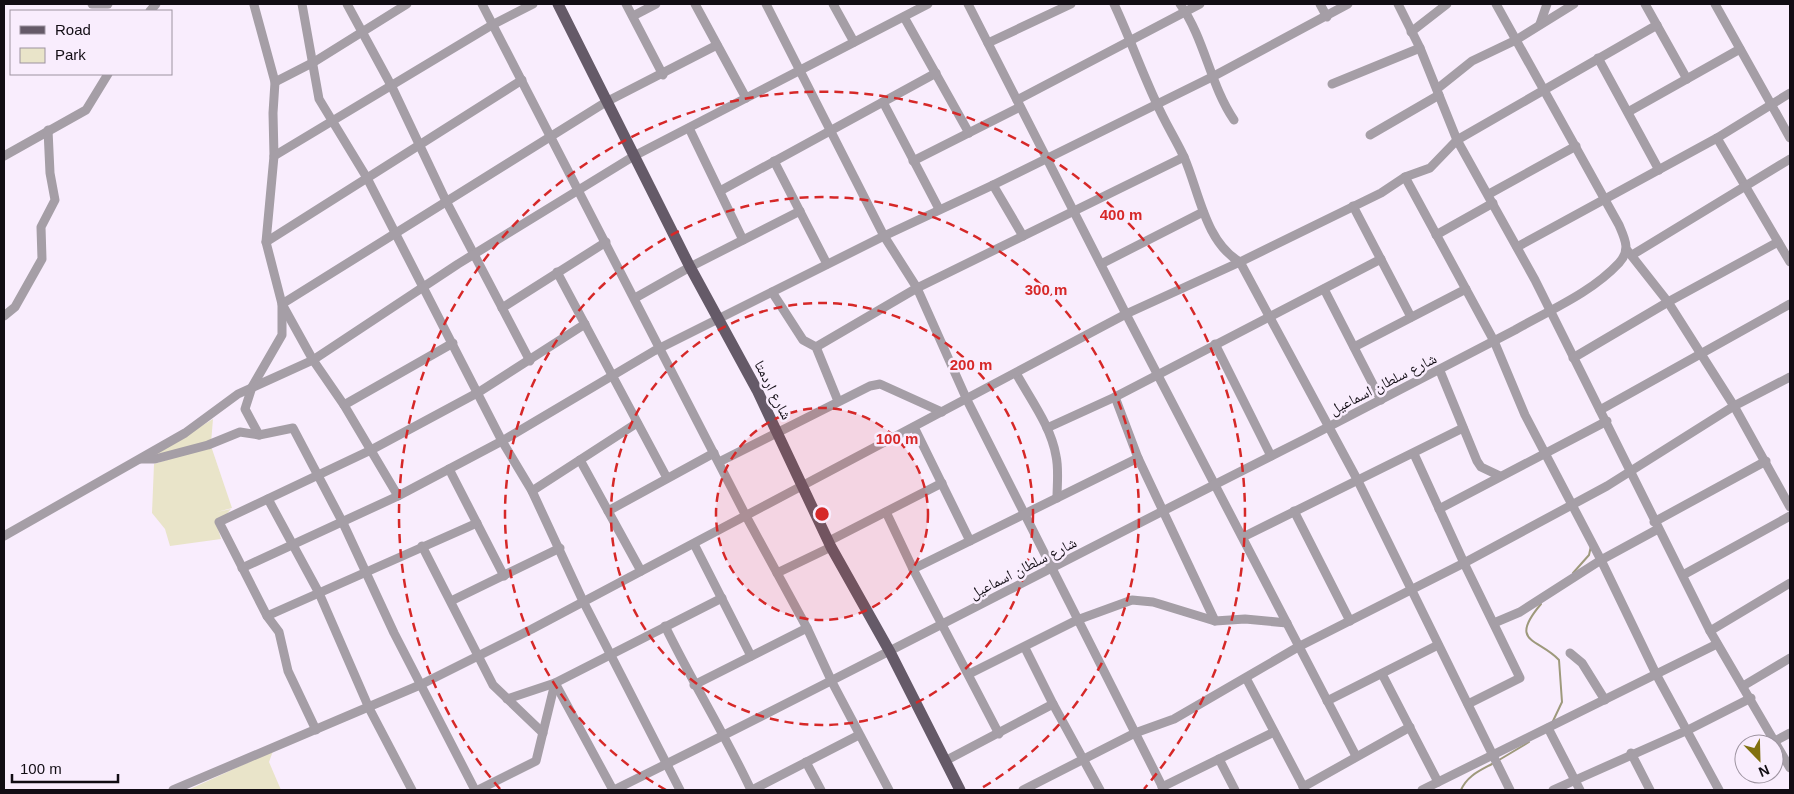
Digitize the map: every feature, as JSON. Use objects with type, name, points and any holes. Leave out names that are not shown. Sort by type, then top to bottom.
[{"type":"main road","name":"شارع اردمتا","points":[[558,4],[690,267],[720,318],[830,544],[890,652],[960,790]]},
{"type":"street","points":[[92,4],[108,4]]},
{"type":"street","points":[[256,4],[275,82],[273,113],[274,156],[266,242],[282,304],[282,335],[252,387],[245,409],[259,435]]},
{"type":"street","points":[[302,4],[314,62],[319,99],[367,178],[479,392],[502,441],[532,491],[584,601],[680,790]]},
{"type":"street","points":[[347,4],[392,87],[446,201],[530,361]]},
{"type":"street","points":[[275,82],[314,62],[362,30],[407,4]]},
{"type":"street","points":[[482,4],[579,188],[746,516],[807,628],[832,682],[889,790]]},
{"type":"street","points":[[274,156],[392,87],[492,25],[533,4]]},
{"type":"street","points":[[626,4],[663,74]]},
{"type":"street","points":[[633,16],[656,4]]},
{"type":"street","points":[[695,4],[746,98]]},
{"type":"street","points":[[766,4],[884,236],[917,288],[967,400],[1163,788],[1274,732]]},
{"type":"street","points":[[834,4],[854,42]]},
{"type":"street","points":[[4,536],[185,433],[238,394],[313,360],[474,254],[634,156],[928,4]]},
{"type":"street","points":[[968,4],[1126,314],[1356,756]]},
{"type":"street","points":[[988,43],[1071,4]]},
{"type":"street","points":[[1114,4],[1156,103],[1184,157],[1197,189],[1203,212],[1230,257],[1240,262],[1330,426],[1510,790]]},
{"type":"street","points":[[913,160],[969,132],[1183,7],[1200,4]]},
{"type":"street","points":[[1320,4],[1327,17]]},
{"type":"street","points":[[242,568],[294,546],[398,496],[502,441],[660,348],[884,236],[993,185],[1046,157],[1214,76],[1327,17],[1348,4]]},
{"type":"street","points":[[1398,4],[1420,48],[1457,140],[1517,247],[1607,421],[1656,525],[1710,631],[1771,734]]},
{"type":"street","points":[[1411,32],[1447,4]]},
{"type":"street","points":[[1496,4],[1606,200],[1630,253],[1668,302],[1734,406],[1790,507]]},
{"type":"street","points":[[1540,24],[1546,4]]},
{"type":"street","points":[[1370,135],[1438,92],[1472,61],[1516,40],[1574,4]]},
{"type":"street","points":[[1645,4],[1687,79]]},
{"type":"street","points":[[1715,4],[1790,138]]},
{"type":"street","points":[[1183,7],[1214,76],[1222,103],[1234,120]]},
{"type":"street","points":[[904,17],[969,132]]},
{"type":"street","points":[[173,790],[420,685],[694,544],[1126,314],[1240,262],[1381,193],[1405,177],[1430,168],[1457,140],[1657,25]]},
{"type":"street","points":[[282,304],[606,102],[718,46]]},
{"type":"street","points":[[1332,84],[1420,48]]},
{"type":"street","points":[[1628,112],[1740,49]]},
{"type":"street","points":[[1598,58],[1658,170]]},
{"type":"street","points":[[720,191],[936,73]]},
{"type":"street","points":[[4,156],[86,110],[107,75]]},
{"type":"street","points":[[266,242],[522,80]]},
{"type":"street","points":[[1517,247],[1717,138],[1790,93]]},
{"type":"street","points":[[883,102],[939,209]]},
{"type":"street","points":[[689,128],[743,240]]},
{"type":"street","points":[[4,316],[15,307],[42,260],[41,228],[55,200],[50,174],[48,130]]},
{"type":"street","points":[[1717,138],[1790,262]]},
{"type":"street","points":[[1488,194],[1576,146]]},
{"type":"street","points":[[816,347],[917,288],[1184,157]]},
{"type":"street","points":[[1630,253],[1790,160]]},
{"type":"street","points":[[774,162],[828,264]]},
{"type":"street","points":[[1405,177],[1494,341],[1525,415],[1601,560],[1656,674],[1719,790]]},
{"type":"street","points":[[993,185],[1023,236]]},
{"type":"street","points":[[1436,235],[1493,203]]},
{"type":"street","points":[[1353,206],[1411,317]]},
{"type":"street","points":[[635,298],[690,267],[800,211]]},
{"type":"street","points":[[1101,264],[1203,212]]},
{"type":"street","points":[[502,308],[606,242]]},
{"type":"street","points":[[1573,358],[1668,302],[1778,242]]},
{"type":"street","name":"شارع سلطان اسماعيل","points":[[614,790],[832,682],[1164,510],[1440,371],[1549,312],[1609,273],[1630,253]]},
{"type":"street","points":[[1047,428],[1114,397],[1381,259]]},
{"type":"street","points":[[557,272],[667,478]]},
{"type":"street","points":[[1324,289],[1381,400]]},
{"type":"street","points":[[1354,347],[1466,289]]},
{"type":"street","points":[[772,292],[803,340],[816,347],[838,401]]},
{"type":"street","points":[[282,304],[313,360],[344,405],[398,496]]},
{"type":"street","points":[[1600,410],[1790,304]]},
{"type":"street","points":[[316,730],[288,671],[279,632],[266,616],[219,522],[371,450],[479,392],[585,324]]},
{"type":"street","points":[[344,405],[453,343]]},
{"type":"street","points":[[1215,344],[1271,456]]},
{"type":"street","points":[[1440,371],[1481,468],[1500,476]]},
{"type":"street","points":[[1016,372],[1047,428],[1057,458],[1057,498]]},
{"type":"street","points":[[1023,790],[1135,733],[1174,719],[1298,647],[1464,563],[1572,504],[1734,406],[1790,378]]},
{"type":"street","points":[[719,462],[870,386],[880,384],[942,412]]},
{"type":"street","points":[[1114,397],[1138,458],[1215,621]]},
{"type":"street","points":[[1439,508],[1607,421]]},
{"type":"street","points":[[532,491],[637,423]]},
{"type":"street","points":[[914,427],[970,541]]},
{"type":"street","points":[[139,459],[155,459],[208,446],[240,432],[259,435],[293,428],[343,523],[365,573],[420,685],[476,790],[536,761],[555,683]]},
{"type":"street","points":[[1243,537],[1464,428]]},
{"type":"street","points":[[608,511],[714,453]]},
{"type":"street","points":[[1414,454],[1520,678],[1468,704]]},
{"type":"street","points":[[913,569],[1138,458]]},
{"type":"street","points":[[580,460],[641,571]]},
{"type":"street","points":[[1494,623],[1520,612],[1656,525],[1766,461]]},
{"type":"street","points":[[449,469],[504,576]]},
{"type":"street","points":[[777,573],[942,483]]},
{"type":"street","points":[[268,498],[319,593],[369,708],[412,790]]},
{"type":"street","points":[[1294,511],[1350,621]]},
{"type":"street","points":[[886,512],[913,569],[999,734]]},
{"type":"street","points":[[1683,575],[1790,516]]},
{"type":"street","points":[[266,616],[477,523]]},
{"type":"street","points":[[694,544],[752,656]]},
{"type":"street","points":[[422,546],[493,685],[542,733]]},
{"type":"street","points":[[451,601],[560,548]]},
{"type":"street","points":[[1710,631],[1790,583]]},
{"type":"street","points":[[507,699],[555,683],[722,598]]},
{"type":"street","points":[[969,674],[1025,648],[1077,620],[1132,600],[1143,600],[1215,621],[1245,619],[1287,623]]},
{"type":"street","points":[[665,626],[694,685],[725,735],[752,790],[859,735]]},
{"type":"street","points":[[694,685],[807,628]]},
{"type":"street","points":[[1422,790],[1717,644]]},
{"type":"street","points":[[1327,700],[1438,645]]},
{"type":"street","points":[[1025,648],[1100,790]]},
{"type":"street","points":[[1570,653],[1582,663],[1605,700]]},
{"type":"street","points":[[1743,686],[1790,658]]},
{"type":"street","points":[[1382,674],[1438,782]]},
{"type":"street","points":[[1246,678],[1304,789],[1356,756],[1410,727]]},
{"type":"street","points":[[555,683],[614,790]]},
{"type":"street","points":[[1552,790],[1632,753],[1688,730],[1751,698]]},
{"type":"street","points":[[945,760],[999,734],[1053,704]]},
{"type":"street","points":[[1548,728],[1580,790]]},
{"type":"street","points":[[1632,753],[1650,790]]},
{"type":"street","points":[[1218,759],[1235,790]]},
{"type":"street","points":[[806,762],[821,790]]},
{"type":"green space","points":[[213,419],[211,443],[153,455]]},
{"type":"green space","points":[[211,446],[232,508],[217,512],[231,509],[217,525],[221,539],[170,546],[165,529],[152,513],[154,464]]},
{"type":"green space","points":[[273,751],[269,762],[281,790],[188,790]]},
{"type":"waterway","points":[[1573,573],[1589,555],[1591,546]]},
{"type":"waterway","points":[[1541,604],[1531,617],[1527,626],[1527,633],[1535,643],[1559,660],[1562,702],[1553,721]]},
{"type":"waterway","points":[[1499,760],[1529,742]]},
{"type":"waterway","points":[[1461,790],[1470,777],[1492,764]]}]
